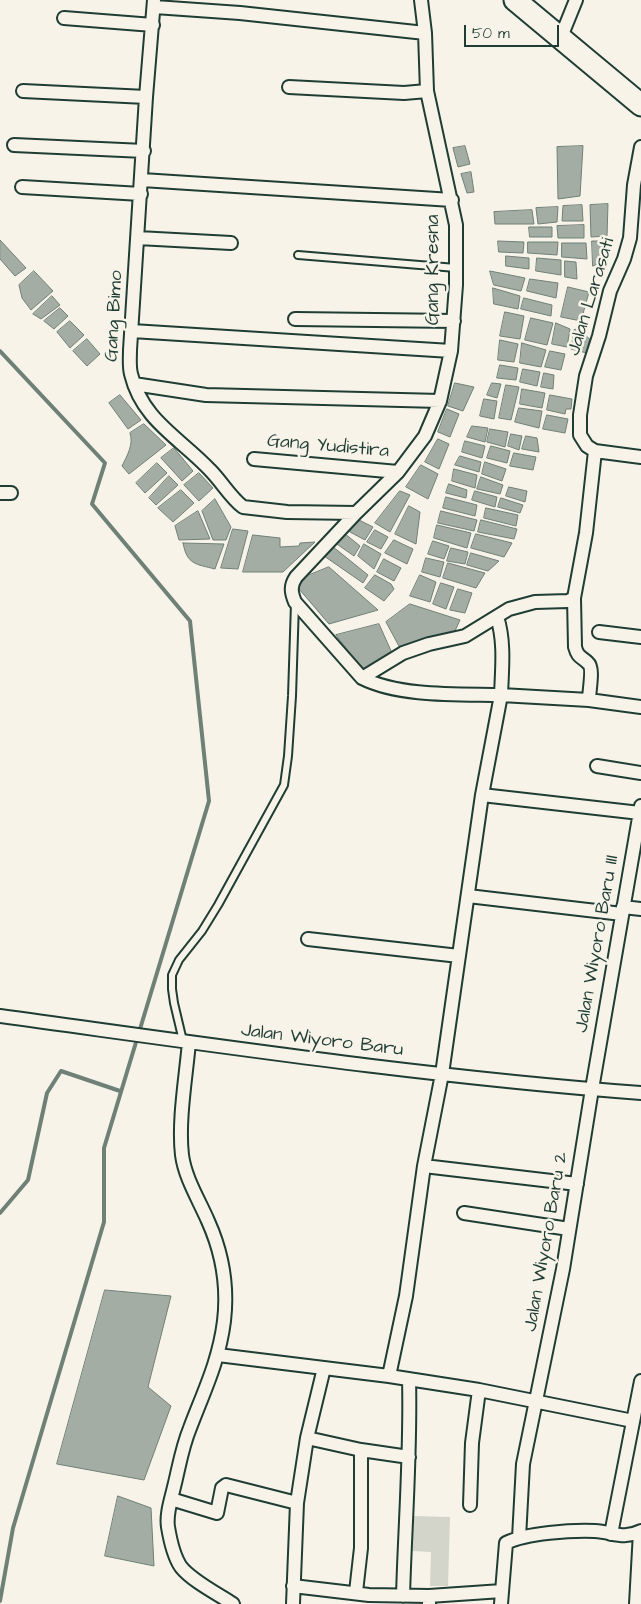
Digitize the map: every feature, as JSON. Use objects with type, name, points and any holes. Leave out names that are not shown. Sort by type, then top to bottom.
[{"type":"highway","points":[[515,0],[641,105]]},
{"type":"street","name":"Gang Kresna","points":[[292,593],[296,577],[356,513],[398,472],[424,436],[440,401],[451,351],[454,321],[456,225],[427,91],[425,34],[421,0]]},
{"type":"street","points":[[561,37],[576,0]]},
{"type":"street","points":[[154,3],[425,34]]},
{"type":"street","name":"Gang Bimo","points":[[154,3],[146,96],[132,331],[130,372],[134,384],[146,409],[176,440],[210,470],[237,503],[243,507],[288,512],[356,513]]},
{"type":"street","points":[[64,18],[153,25]]},
{"type":"street","points":[[289,87],[404,93],[427,91]]},
{"type":"street","points":[[23,91],[146,96]]},
{"type":"street","points":[[14,145],[144,151]]},
{"type":"street","name":"Jalan Larasati","points":[[595,451],[582,442],[580,436],[580,414],[586,376],[599,336],[610,291],[624,259],[630,238],[634,185],[641,147]]},
{"type":"street","points":[[142,180],[452,200]]},
{"type":"street","points":[[22,186],[141,194]]},
{"type":"street","points":[[138,238],[231,243]]},
{"type":"street","points":[[295,319],[454,321]]},
{"type":"street","points":[[132,331],[451,351]]},
{"type":"street","points":[[134,384],[206,395],[440,401]]},
{"type":"street","points":[[589,700],[591,668],[589,663],[577,654],[575,647],[574,598],[586,533],[595,451],[641,457]]},
{"type":"street","name":"Gang Yudistira","points":[[254,459],[398,472]]},
{"type":"street","points":[[292,593],[362,678],[376,685],[406,690],[589,700],[641,707]]},
{"type":"street","points":[[362,678],[404,652],[466,636],[509,609],[535,602],[568,601],[574,598]]},
{"type":"street","points":[[388,1376],[406,1296],[424,1166],[442,1074],[482,795],[501,694],[502,658],[500,624],[497,617]]},
{"type":"street","points":[[599,632],[641,638]]},
{"type":"street","points":[[597,766],[641,773]]},
{"type":"street","points":[[482,795],[640,810]]},
{"type":"street","name":"Jalan Wiyoro Baru III","points":[[592,1089],[640,810]]},
{"type":"street","points":[[468,896],[622,910],[641,909]]},
{"type":"street","points":[[308,938],[459,956]]},
{"type":"street","name":"Jalan Wiyoro Baru","points":[[0,1016],[270,1054],[442,1074],[641,1093]]},
{"type":"street","points":[[186,1042],[182,1155],[186,1174],[218,1243],[222,1262],[225,1302],[224,1320],[214,1371],[189,1429],[182,1452],[168,1513],[168,1524],[169,1533],[182,1568],[233,1604]]},
{"type":"street","name":"Jalan Wiyoro Baru 2","points":[[519,1538],[523,1464],[563,1269],[592,1089]]},
{"type":"street","points":[[424,1166],[577,1184]]},
{"type":"street","points":[[464,1214],[569,1229]]},
{"type":"street","points":[[218,1355],[388,1376],[479,1390],[633,1421]]},
{"type":"street","points":[[293,1604],[297,1503],[307,1438],[324,1368]]},
{"type":"street","points":[[403,1596],[410,1414],[408,1379]]},
{"type":"street","points":[[611,1534],[641,1381]]},
{"type":"street","points":[[470,1506],[472,1443],[479,1390]]},
{"type":"street","points":[[307,1438],[362,1450],[408,1457]]},
{"type":"street","points":[[356,1592],[360,1548],[362,1450]]},
{"type":"street","points":[[171,1499],[217,1513],[222,1488],[226,1485],[297,1503]]},
{"type":"street","points":[[293,1586],[429,1600],[501,1598],[506,1543],[519,1538],[583,1531],[628,1536],[641,1531],[636,1604]]},
{"type":"lane","points":[[298,255],[456,268]]},
{"type":"lane","points":[[186,1042],[174,1004],[172,975],[179,960],[202,931],[218,905],[284,785],[292,696],[292,593]]},
{"type":"shaded area","points":[[465,146],[470,164],[458,167],[453,148]]},
{"type":"shaded area","points":[[583,146],[580,196],[558,199],[557,147]]},
{"type":"shaded area","points":[[471,172],[474,192],[467,193],[461,174]]},
{"type":"shaded area","points":[[608,204],[607,236],[591,237],[590,205]]},
{"type":"shaded area","points":[[582,205],[583,221],[562,221],[563,206]]},
{"type":"shaded area","points":[[558,207],[557,222],[538,224],[536,208]]},
{"type":"shaded area","points":[[532,210],[534,224],[495,224],[494,212]]},
{"type":"shaded area","points":[[584,225],[584,238],[558,238],[557,226]]},
{"type":"shaded area","points":[[529,227],[552,227],[552,237],[530,237]]},
{"type":"shaded area","points":[[0,240],[26,268],[15,276],[0,259]]},
{"type":"shaded area","points":[[498,241],[524,242],[523,253],[499,252]]},
{"type":"shaded area","points":[[592,241],[605,241],[605,255],[601,255],[600,263],[593,266]]},
{"type":"shaded area","points":[[528,242],[558,242],[557,255],[528,253]]},
{"type":"shaded area","points":[[562,243],[586,243],[587,259],[562,257]]},
{"type":"shaded area","points":[[506,256],[529,258],[529,269],[506,266]]},
{"type":"shaded area","points":[[537,258],[561,260],[561,275],[536,271]]},
{"type":"shaded area","points":[[565,261],[576,262],[577,279],[565,277]]},
{"type":"shaded area","points":[[34,271],[53,291],[31,310],[22,298],[19,285]]},
{"type":"shaded area","points":[[490,271],[525,278],[521,291],[494,285]]},
{"type":"shaded area","points":[[530,279],[558,283],[556,298],[527,291]]},
{"type":"shaded area","points":[[568,287],[589,292],[581,321],[561,317]]},
{"type":"shaded area","points":[[493,288],[520,296],[518,309],[494,304]]},
{"type":"shaded area","points":[[52,296],[60,305],[41,319],[33,314]]},
{"type":"shaded area","points":[[524,298],[552,305],[551,316],[521,309]]},
{"type":"shaded area","points":[[60,308],[68,316],[54,329],[44,321]]},
{"type":"shaded area","points":[[505,312],[524,316],[520,339],[500,336]]},
{"type":"shaded area","points":[[531,318],[553,323],[547,345],[525,340]]},
{"type":"shaded area","points":[[70,321],[84,335],[70,348],[57,332]]},
{"type":"shaded area","points":[[556,323],[570,329],[567,347],[552,344]]},
{"type":"shaded area","points":[[578,329],[592,341],[587,353],[571,349],[574,330]]},
{"type":"shaded area","points":[[87,339],[100,354],[87,366],[73,351]]},
{"type":"shaded area","points":[[500,340],[518,344],[514,362],[498,360]]},
{"type":"shaded area","points":[[522,343],[546,350],[541,367],[520,363]]},
{"type":"shaded area","points":[[550,351],[565,354],[561,370],[545,367]]},
{"type":"shaded area","points":[[500,365],[518,368],[516,380],[497,378]]},
{"type":"shaded area","points":[[523,369],[540,372],[537,386],[520,382]]},
{"type":"shaded area","points":[[544,373],[554,375],[553,389],[541,387]]},
{"type":"shaded area","points":[[455,383],[474,387],[463,411],[448,406]]},
{"type":"shaded area","points":[[492,383],[501,384],[497,398],[487,395]]},
{"type":"shaded area","points":[[506,385],[519,387],[511,420],[499,418]]},
{"type":"shaded area","points":[[522,389],[545,393],[542,408],[520,404]]},
{"type":"shaded area","points":[[120,395],[141,420],[128,429],[109,403]]},
{"type":"shaded area","points":[[550,395],[572,399],[571,409],[566,409],[565,414],[547,410]]},
{"type":"shaded area","points":[[484,399],[497,401],[494,419],[480,416]]},
{"type":"shaded area","points":[[519,408],[542,411],[539,428],[515,422]]},
{"type":"shaded area","points":[[447,409],[459,414],[450,437],[438,432]]},
{"type":"shaded area","points":[[547,415],[568,419],[565,433],[543,429]]},
{"type":"shaded area","points":[[144,424],[166,445],[129,474],[122,466],[131,446],[130,433]]},
{"type":"shaded area","points":[[472,426],[488,428],[485,442],[467,437]]},
{"type":"shaded area","points":[[490,429],[508,432],[505,447],[487,442]]},
{"type":"shaded area","points":[[511,434],[522,436],[519,450],[508,446]]},
{"type":"shaded area","points":[[526,436],[537,438],[539,452],[522,449]]},
{"type":"shaded area","points":[[438,439],[449,444],[439,469],[425,462]]},
{"type":"shaded area","points":[[465,441],[485,446],[482,458],[462,452]]},
{"type":"shaded area","points":[[491,446],[510,451],[507,463],[487,458]]},
{"type":"shaded area","points":[[174,448],[193,471],[182,481],[161,458]]},
{"type":"shaded area","points":[[514,453],[536,457],[533,470],[510,466]]},
{"type":"shaded area","points":[[460,456],[481,462],[479,472],[455,465]]},
{"type":"shaded area","points":[[485,462],[506,469],[502,481],[482,474]]},
{"type":"shaded area","points":[[157,463],[167,473],[145,493],[136,483]]},
{"type":"shaded area","points":[[421,465],[438,474],[428,499],[406,487]]},
{"type":"shaded area","points":[[454,469],[477,475],[475,488],[452,481]]},
{"type":"shaded area","points":[[199,473],[213,488],[199,501],[184,485]]},
{"type":"shaded area","points":[[169,476],[178,485],[156,505],[149,498]]},
{"type":"shaded area","points":[[481,477],[503,485],[500,494],[477,489]]},
{"type":"shaded area","points":[[449,484],[467,490],[466,498],[446,493]]},
{"type":"shaded area","points":[[509,487],[527,491],[525,502],[506,496]]},
{"type":"shaded area","points":[[181,490],[194,503],[173,522],[158,508]]},
{"type":"shaded area","points":[[400,491],[410,495],[390,532],[375,523]]},
{"type":"shaded area","points":[[475,491],[497,497],[495,507],[472,500]]},
{"type":"shaded area","points":[[446,497],[477,505],[475,516],[443,508]]},
{"type":"shaded area","points":[[501,498],[523,505],[520,513],[498,507]]},
{"type":"shaded area","points":[[215,499],[231,527],[226,540],[213,540],[202,511]]},
{"type":"shaded area","points":[[409,506],[420,512],[416,544],[395,534]]},
{"type":"shaded area","points":[[486,508],[518,515],[516,526],[484,518]]},
{"type":"shaded area","points":[[198,511],[210,539],[179,540],[175,526]]},
{"type":"shaded area","points":[[441,511],[477,520],[474,531],[438,523]]},
{"type":"shaded area","points":[[357,519],[373,527],[365,540],[350,532]]},
{"type":"shaded area","points":[[481,520],[517,529],[514,539],[478,532]]},
{"type":"shaded area","points":[[437,525],[471,533],[467,548],[434,538]]},
{"type":"shaded area","points":[[233,529],[248,531],[238,569],[221,568]]},
{"type":"shaded area","points":[[375,530],[388,537],[381,549],[367,542]]},
{"type":"shaded area","points":[[344,533],[360,546],[354,556],[334,542]]},
{"type":"shaded area","points":[[476,534],[512,543],[504,557],[471,548]]},
{"type":"shaded area","points":[[253,535],[280,538],[280,547],[299,546],[300,543],[315,542],[283,572],[243,572]]},
{"type":"shaded area","points":[[394,540],[413,549],[407,564],[385,553]]},
{"type":"shaded area","points":[[433,541],[449,546],[444,559],[428,554]]},
{"type":"shaded area","points":[[183,543],[224,544],[215,569],[190,560]]},
{"type":"shaded area","points":[[364,544],[381,554],[374,569],[358,556]]},
{"type":"shaded area","points":[[332,546],[368,575],[363,583],[324,556]]},
{"type":"shaded area","points":[[451,548],[468,552],[465,564],[447,561]]},
{"type":"shaded area","points":[[471,553],[499,561],[488,571],[467,565]]},
{"type":"shaded area","points":[[426,558],[444,562],[440,577],[422,572]]},
{"type":"shaded area","points":[[384,559],[401,568],[394,581],[377,572]]},
{"type":"shaded area","points":[[448,563],[485,573],[476,588],[443,578]]},
{"type":"shaded area","points":[[329,567],[378,610],[329,624],[299,589],[302,578]]},
{"type":"shaded area","points":[[375,575],[391,584],[394,589],[384,601],[365,588]]},
{"type":"shaded area","points":[[420,575],[436,582],[430,602],[410,596]]},
{"type":"shaded area","points":[[441,583],[454,587],[446,609],[433,604]]},
{"type":"shaded area","points":[[458,589],[472,593],[465,613],[450,610]]},
{"type":"shaded area","points":[[410,604],[460,620],[454,633],[400,648],[386,622]]},
{"type":"shaded area","points":[[379,624],[392,653],[362,670],[336,635]]},
{"type":"shaded area","points":[[105,1290],[171,1296],[148,1387],[171,1406],[144,1480],[57,1464]]},
{"type":"shaded area","points":[[118,1496],[151,1508],[154,1566],[105,1556]]},
{"type":"shaded area","points":[[413,1516],[450,1517],[448,1586],[430,1586],[431,1552],[412,1551]]},
{"type":"waterway","points":[[0,351],[105,463],[92,504],[190,621],[209,801],[104,1148],[104,1222],[13,1528],[0,1601]]},
{"type":"waterway","points":[[0,1213],[28,1180],[47,1093],[61,1071],[120,1091]]}]
